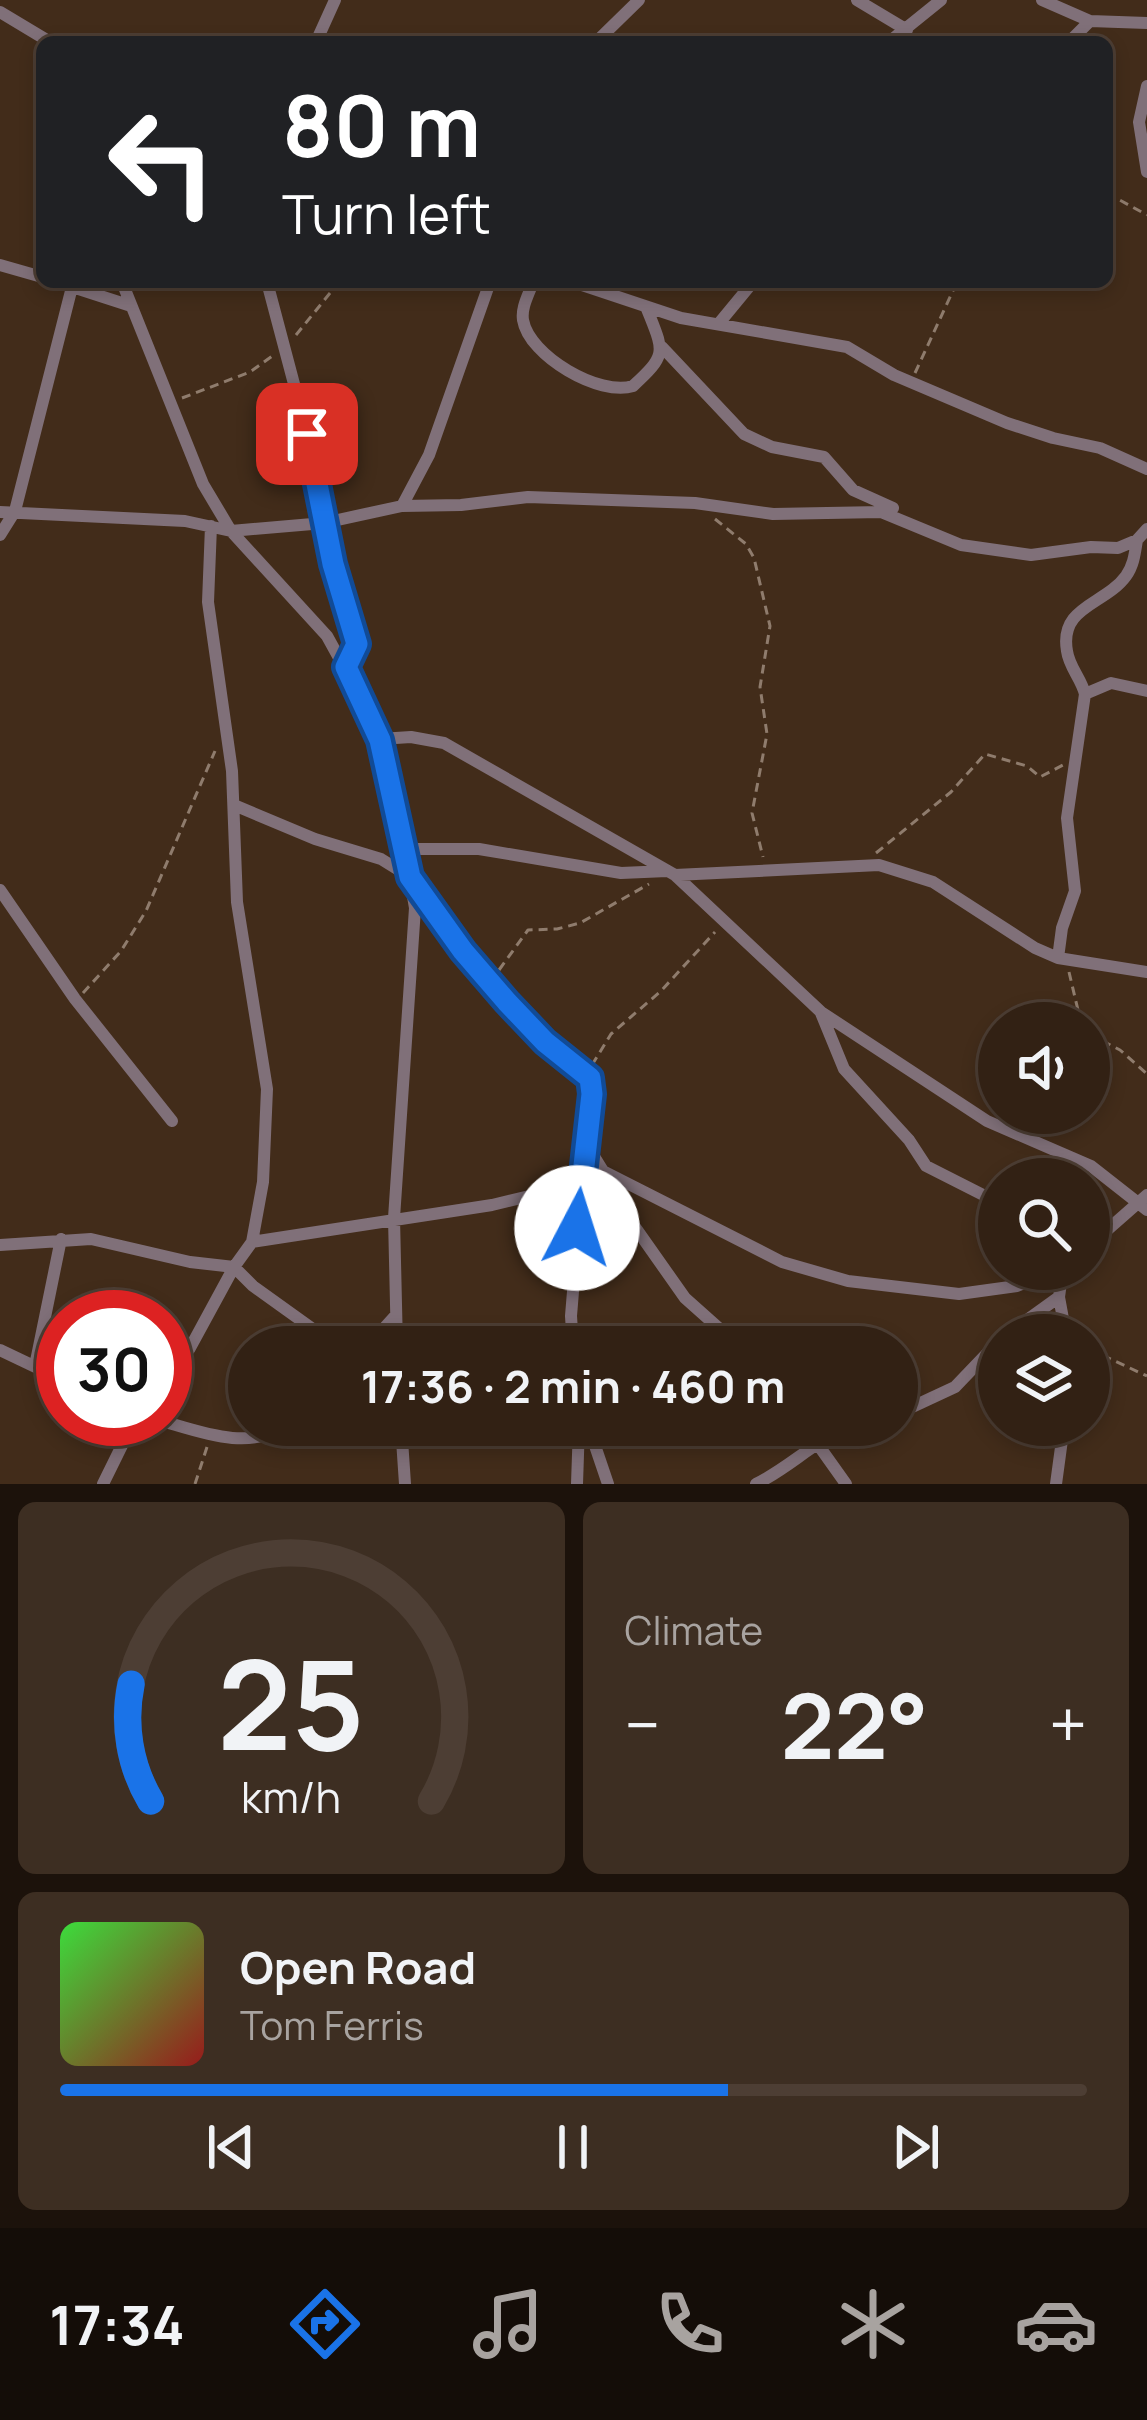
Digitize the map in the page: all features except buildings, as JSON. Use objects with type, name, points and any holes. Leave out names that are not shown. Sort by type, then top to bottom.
[{"type":"street","points":[[319,36],[335,0]]},
{"type":"street","points":[[602,36],[639,0]]},
{"type":"street","points":[[857,0],[896,36]]},
{"type":"street","points":[[900,36],[940,0]]},
{"type":"street","points":[[1042,0],[1090,21],[1147,23]]},
{"type":"street","points":[[0,11],[40,36]]},
{"type":"street","points":[[1075,36],[1090,21]]},
{"type":"street","points":[[1147,86],[1139,111],[1147,172]]},
{"type":"street","points":[[0,265],[36,275]]},
{"type":"street","points":[[0,536],[15,511],[72,288]]},
{"type":"street","points":[[75,288],[128,305]]},
{"type":"street","points":[[124,288],[202,484],[231,531],[327,636],[380,740],[407,849],[415,908],[394,1218],[397,1326]]},
{"type":"street","points":[[269,288],[357,644],[346,667]]},
{"type":"street","points":[[402,506],[429,455],[488,288]]},
{"type":"street","points":[[531,288],[524,323],[538,351],[561,367],[628,389],[657,364],[662,347]]},
{"type":"street","points":[[589,288],[681,318],[847,347],[911,382],[1034,433],[1100,448],[1147,469]]},
{"type":"street","points":[[720,322],[748,288]]},
{"type":"street","points":[[647,309],[662,347],[739,431],[772,447],[824,457],[853,490],[895,509],[902,518]]},
{"type":"street","points":[[0,512],[185,521],[231,531],[324,523],[402,506],[461,506],[528,497],[694,503],[758,513],[873,511],[902,518],[961,545],[1031,555],[1118,548],[1142,535]]},
{"type":"street","points":[[192,1344],[252,1242],[263,1182],[267,1089],[237,902],[234,805],[208,602],[211,526]]},
{"type":"street","points":[[1062,960],[1062,928],[1075,891],[1066,818],[1085,694],[1070,665],[1065,637],[1078,611],[1123,580],[1142,535]]},
{"type":"street","points":[[1085,694],[1111,682],[1147,692]]},
{"type":"street","points":[[380,740],[411,737],[444,743],[672,873],[820,1012],[986,1121],[1080,1160],[1144,1202],[1110,1229]]},
{"type":"street","points":[[234,805],[381,859],[410,877],[490,983],[545,1042],[590,1078],[572,1326]]},
{"type":"street","points":[[407,849],[479,849],[621,873],[860,865],[902,870],[933,883],[1062,960],[1147,971]]},
{"type":"street","points":[[0,890],[75,1000],[172,1121]]},
{"type":"street","points":[[820,1012],[844,1069],[909,1140],[926,1166],[978,1192]]},
{"type":"street","points":[[585,1142],[623,1210],[686,1298],[717,1326]]},
{"type":"street","points":[[603,1171],[782,1262],[848,1281],[959,1294],[988,1290]]},
{"type":"street","points":[[252,1242],[492,1205],[580,1184]]},
{"type":"street","points":[[0,1245],[91,1239],[234,1267],[309,1326]]},
{"type":"street","points":[[0,1350],[34,1366],[61,1240]]},
{"type":"street","points":[[1060,1290],[1062,1314]]},
{"type":"street","points":[[1036,1314],[1059,1298]]},
{"type":"street","points":[[386,1326],[396,1315]]},
{"type":"street","points":[[918,1404],[955,1387],[978,1363]]},
{"type":"street","points":[[192,1429],[228,1436]]},
{"type":"street","points":[[103,1484],[122,1446]]},
{"type":"street","points":[[403,1446],[407,1482]]},
{"type":"street","points":[[577,1484],[582,1446]]},
{"type":"street","points":[[593,1446],[608,1484]]},
{"type":"street","points":[[756,1484],[812,1446]]},
{"type":"street","points":[[817,1446],[846,1484]]},
{"type":"street","points":[[1056,1484],[1061,1446]]},
{"type":"path","points":[[1113,196],[1147,214]]},
{"type":"path","points":[[169,403],[250,372],[284,347],[335,288]]},
{"type":"path","points":[[911,382],[954,288]]},
{"type":"path","points":[[694,503],[746,544],[760,575],[760,595],[770,626],[760,687],[767,734],[752,813],[768,871]]},
{"type":"path","points":[[75,1000],[121,951],[146,911],[225,727]]},
{"type":"path","points":[[860,865],[951,792],[985,754],[1027,766],[1040,777],[1076,754]]},
{"type":"path","points":[[490,983],[527,930],[580,923],[672,873]]},
{"type":"path","points":[[590,1078],[598,1052],[611,1034],[661,991],[724,922]]},
{"type":"path","points":[[1062,960],[1075,1002]]},
{"type":"path","points":[[1110,1045],[1147,1074]]},
{"type":"path","points":[[1110,1359],[1147,1376]]},
{"type":"path","points":[[195,1484],[211,1434]]},
{"type":"route","points":[[307,434],[333,564],[357,644],[346,667],[380,740],[410,877],[507,1002],[545,1042],[590,1078],[577,1228]]}]
